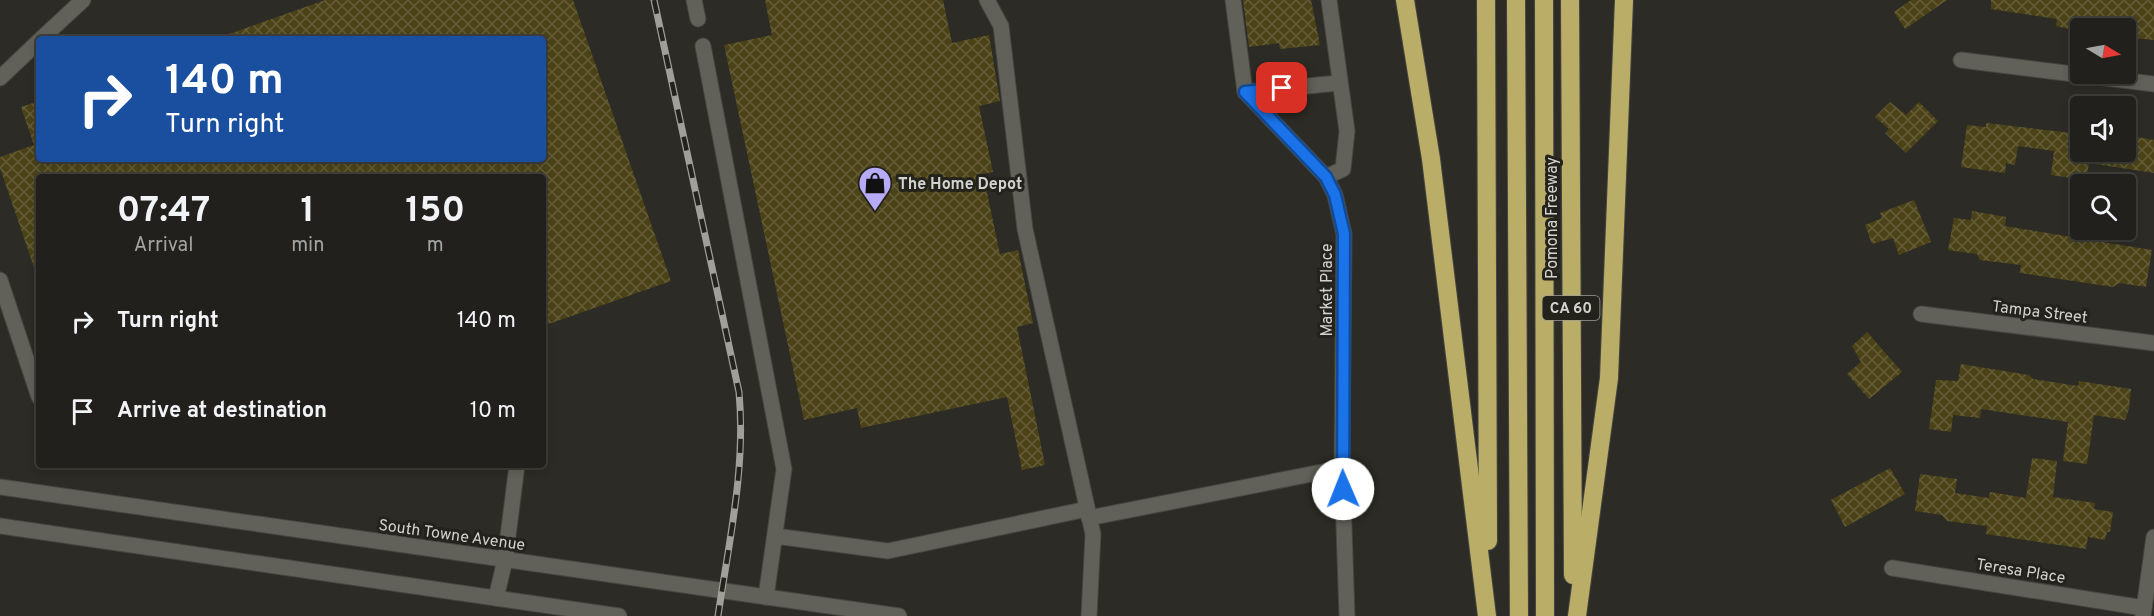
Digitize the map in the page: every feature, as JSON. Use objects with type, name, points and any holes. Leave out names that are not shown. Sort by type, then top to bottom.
[{"type":"highway","points":[[1405,0],[1431,159],[1488,616]]},
{"type":"highway","points":[[1486,0],[1488,616]]},
{"type":"highway","points":[[1516,0],[1519,616]]},
{"type":"highway","points":[[1544,0],[1545,616]]},
{"type":"highway","name":"Pomona Freeway","points":[[1570,0],[1575,616]]},
{"type":"highway","points":[[1575,616],[1609,378],[1624,0]]},
{"type":"street","points":[[44,36],[83,0]]},
{"type":"street","points":[[694,0],[698,19]]},
{"type":"street","points":[[987,0],[1000,26],[1025,229],[1093,534],[1089,616]]},
{"type":"street","points":[[1233,0],[1245,92],[1339,83]]},
{"type":"street","points":[[1326,177],[1343,169],[1347,131],[1329,0]]},
{"type":"street","points":[[0,78],[36,44]]},
{"type":"street","points":[[703,46],[784,469],[766,597]]},
{"type":"street","points":[[1961,60],[2154,84]]},
{"type":"street","name":"Market Place","points":[[1245,92],[1326,177],[1335,195],[1344,234],[1342,468],[1347,616]]},
{"type":"street","points":[[0,280],[36,388]]},
{"type":"street","name":"Tampa Street","points":[[1921,314],[2154,343]]},
{"type":"street","points":[[496,598],[505,560],[517,468]]},
{"type":"street","points":[[775,536],[888,551],[1342,468]]},
{"type":"street","name":"South Towne Avenue","points":[[0,487],[899,616]]},
{"type":"street","points":[[0,526],[619,616]]},
{"type":"street","points":[[2144,612],[2154,537]]},
{"type":"street","name":"Teresa Place","points":[[1892,568],[2144,612]]},
{"type":"building","points":[[325,0],[573,0],[671,281],[546,325],[546,174],[36,174],[36,273],[0,168],[0,157],[34,145],[21,107],[36,102],[36,162],[546,162],[546,36],[224,36]]},
{"type":"building","name":"The Home Depot","points":[[765,0],[943,0],[952,43],[989,35],[1000,101],[979,106],[993,172],[983,174],[1000,254],[1018,250],[1033,323],[1017,327],[1045,465],[1022,470],[1007,397],[861,428],[857,408],[804,420],[724,45],[772,35]]},
{"type":"building","points":[[1243,0],[1311,0],[1320,45],[1280,49],[1279,43],[1249,47]]},
{"type":"building","points":[[1911,0],[1947,0],[1905,29],[1894,12]]},
{"type":"building","points":[[1991,0],[2154,0],[2154,40],[2136,38],[2136,18],[2070,18],[2070,30],[2056,26],[2057,19],[1991,9]]},
{"type":"building","points":[[1890,102],[1906,115],[1919,102],[1938,121],[1906,153],[1885,133],[1889,129],[1875,117]]},
{"type":"building","points":[[1986,123],[2070,133],[2070,162],[2136,162],[2136,137],[2154,140],[2154,173],[2089,163],[2087,174],[2070,174],[2070,178],[2051,175],[2054,151],[2018,146],[2015,165],[2006,163],[2005,173],[1961,167],[1967,125],[1986,127]]},
{"type":"building","points":[[1914,200],[1931,242],[1899,255],[1893,238],[1872,244],[1865,225],[1882,218],[1880,213]]},
{"type":"building","points":[[1972,211],[2006,217],[2005,226],[2070,237],[2070,240],[2091,240],[2152,250],[2146,287],[2119,283],[2113,287],[2020,273],[2021,265],[1980,260],[1977,254],[1948,250],[1954,218],[1971,220]]},
{"type":"building","points":[[1867,332],[1902,372],[1869,399],[1847,374],[1861,362],[1852,346]]},
{"type":"building","points":[[1961,364],[2078,386],[2079,381],[2131,389],[2129,409],[2125,420],[2094,415],[2087,464],[2063,461],[2068,422],[1981,409],[1980,418],[1953,415],[1951,432],[1929,429],[1936,380],[1958,381]]},
{"type":"building","points":[[2032,458],[2057,461],[2053,497],[2095,503],[2094,509],[2113,512],[2110,532],[2107,532],[2105,540],[2088,537],[2086,549],[1986,534],[1987,526],[1947,521],[1942,515],[1915,511],[1920,474],[1957,479],[1955,493],[1989,498],[1990,492],[2026,498]]},
{"type":"building","points":[[1890,468],[1905,494],[1845,527],[1831,500]]},
{"type":"railway","points":[[654,0],[739,392],[741,420],[738,476],[718,616]]},
{"type":"place","name":"The Home Depot","points":[[875,212]]},
{"type":"route","points":[[1282,88],[1245,92],[1326,177],[1335,195],[1344,234],[1343,489]]}]
